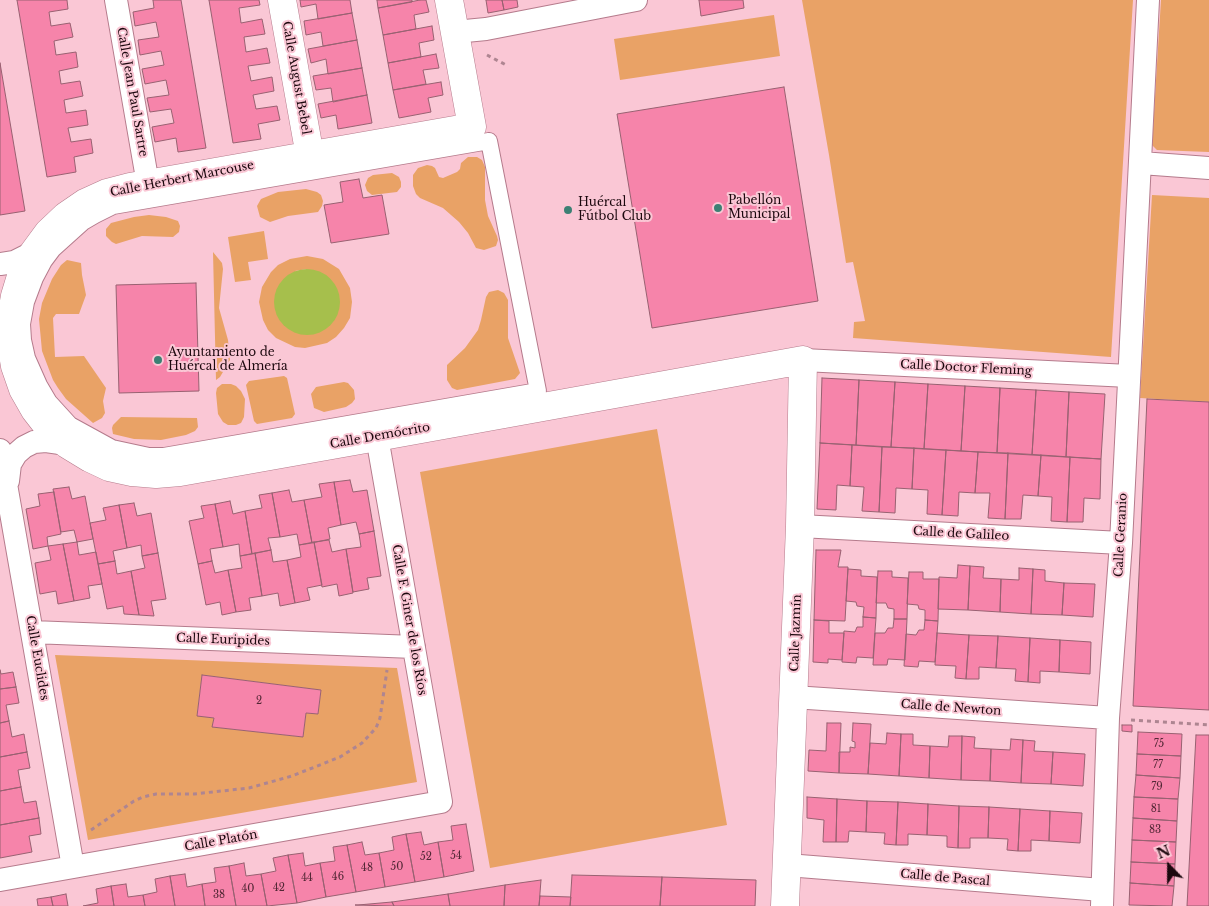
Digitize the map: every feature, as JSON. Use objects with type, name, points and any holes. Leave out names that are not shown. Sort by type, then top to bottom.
[{"type":"street","name":"Calle Jean Paul Sartre","points":[[116,0],[148,184]]},
{"type":"street","name":"Calle August Bebel","points":[[282,0],[310,156]]},
{"type":"street","points":[[449,0],[455,32],[486,29],[636,0]]},
{"type":"street","name":"Calle Geranio","points":[[1102,898],[1108,718],[1121,542],[1148,0]]},
{"type":"street","name":"Calle Herbert Marcouse","points":[[6,355],[15,296],[22,273],[48,233],[66,216],[85,203],[107,193],[148,184],[472,127],[455,32]]},
{"type":"street","points":[[489,141],[538,390],[164,456],[128,453],[112,448],[70,425],[49,402],[39,386],[27,358],[22,324],[26,302],[35,278],[53,249],[83,222],[113,206],[489,141]]},
{"type":"street","points":[[1140,164],[1209,168]]},
{"type":"street","points":[[0,264],[14,262],[34,252]]},
{"type":"street","name":"Calle Demócrito","points":[[6,355],[35,410],[49,428],[67,444],[90,458],[109,466],[132,472],[156,474],[180,472],[803,360]]},
{"type":"street","name":"Calle Doctor Fleming","points":[[803,360],[1129,376]]},
{"type":"street","name":"Calle Jazmín","points":[[786,906],[800,526],[803,360]]},
{"type":"street","name":"Calle F. Giner de los Ríos","points":[[377,437],[441,802]]},
{"type":"street","points":[[8,493],[10,464],[16,454],[24,447],[34,442],[46,441],[67,444]]},
{"type":"street","name":"Calle Euclides","points":[[0,450],[73,867]]},
{"type":"street","name":"Calle de Galileo","points":[[800,526],[1121,542]]},
{"type":"street","name":"Calle Euripides","points":[[32,632],[414,647]]},
{"type":"street","name":"Calle de Newton","points":[[793,697],[1108,718]]},
{"type":"street","name":"Calle Platón","points":[[0,880],[441,802]]},
{"type":"street","name":"Calle de Pascal","points":[[787,865],[1102,898]]},
{"type":"path","points":[[87,834],[134,801],[143,797],[156,794],[194,794],[249,788],[292,776],[340,757],[362,743],[376,728],[380,718],[387,668]]},
{"type":"path","points":[[1108,718],[1209,725]]},
{"type":"shaded area","points":[[802,0],[1133,0],[1111,357],[853,338],[854,322],[865,321],[853,262],[846,263]]},
{"type":"shaded area","points":[[1161,0],[1209,0],[1209,152],[1157,150],[1152,145]]},
{"type":"shaded area","points":[[774,15],[780,56],[620,80],[614,39]]},
{"type":"shaded area","points":[[468,157],[477,157],[482,160],[485,167],[485,200],[488,216],[498,240],[496,246],[484,250],[476,248],[468,233],[459,222],[443,208],[420,198],[413,186],[413,175],[418,168],[427,165],[432,166],[439,177],[443,178],[457,172],[460,169],[461,163]]},
{"type":"shaded area","points":[[392,173],[399,177],[401,182],[401,187],[397,192],[372,195],[367,191],[365,185],[368,178],[373,175]]},
{"type":"shaded area","points":[[306,189],[321,195],[323,201],[318,212],[288,216],[270,222],[260,217],[257,206],[261,199],[278,192]]},
{"type":"shaded area","points":[[1152,195],[1209,198],[1209,402],[1140,398]]},
{"type":"shaded area","points":[[149,215],[178,221],[180,226],[179,232],[173,237],[142,236],[116,244],[106,236],[106,229],[111,223]]},
{"type":"shaded area","points":[[264,231],[268,259],[248,262],[251,280],[235,282],[228,237]]},
{"type":"shaded area","points":[[213,252],[222,263],[223,269],[219,308],[228,340],[230,360],[220,377],[216,380]]},
{"type":"shaded area","points":[[307,256],[323,259],[339,269],[350,288],[352,302],[350,318],[336,337],[327,343],[305,348],[295,347],[276,338],[268,330],[263,320],[259,302],[262,287],[271,272],[278,265],[290,259]],"holes":[[[307,269],[337,289],[339,307],[295,271]]]},
{"type":"shaded area","points":[[67,260],[81,263],[86,295],[79,314],[56,314],[53,318],[55,357],[84,356],[106,388],[103,401],[105,413],[102,418],[93,423],[66,399],[58,388],[42,351],[39,319],[42,303],[52,279],[61,265]]},
{"type":"shaded area","points":[[307,269],[320,272],[330,279],[337,289],[340,302],[337,315],[330,325],[320,332],[307,335],[294,332],[284,325],[277,315],[274,302],[277,289],[284,279],[294,272]]},
{"type":"shaded area","points":[[498,290],[504,293],[508,300],[508,338],[520,373],[515,379],[457,390],[452,388],[447,380],[447,365],[465,348],[478,330],[489,292]]},
{"type":"shaded area","points":[[284,376],[287,378],[295,414],[292,418],[257,424],[254,421],[246,385],[249,381]]},
{"type":"shaded area","points":[[348,383],[354,390],[355,399],[352,403],[346,407],[324,412],[314,408],[311,394],[316,387]]},
{"type":"shaded area","points":[[222,384],[236,386],[245,399],[244,417],[241,423],[228,425],[223,422],[218,414],[216,393],[217,388]]},
{"type":"shaded area","points":[[121,417],[197,418],[198,427],[195,431],[186,435],[161,440],[134,439],[113,434],[113,425]]},
{"type":"shaded area","points":[[657,429],[727,825],[490,868],[420,472]]},
{"type":"shaded area","points":[[55,655],[397,668],[417,782],[88,840]],"holes":[[[202,675],[321,690],[318,714],[306,713],[303,737],[213,727],[214,718],[197,715]]]},
{"type":"building","points":[[17,0],[67,0],[68,9],[49,12],[51,26],[70,23],[73,37],[54,41],[56,55],[76,52],[78,67],[59,71],[61,84],[80,81],[83,96],[64,100],[66,113],[86,110],[88,125],[68,128],[71,142],[91,139],[93,153],[74,157],[76,172],[47,177]]},
{"type":"building","points":[[153,0],[181,0],[206,148],[178,152],[176,138],[155,142],[152,127],[174,123],[171,109],[150,112],[147,98],[169,95],[166,80],[145,84],[142,69],[164,65],[161,51],[140,55],[138,40],[159,37],[156,22],[135,26],[133,12],[154,8]]},
{"type":"building","points":[[209,0],[259,0],[260,5],[239,8],[241,23],[262,19],[265,34],[244,37],[246,52],[267,48],[270,63],[248,66],[251,81],[272,77],[274,91],[253,95],[256,109],[277,106],[280,120],[258,124],[261,139],[233,143]]},
{"type":"building","points":[[300,0],[350,0],[352,13],[318,19],[316,4],[301,7]]},
{"type":"building","points":[[377,0],[412,0],[412,2],[378,8]]},
{"type":"building","points":[[426,0],[429,12],[414,15],[416,29],[383,35],[378,8]]},
{"type":"building","points":[[486,0],[502,0],[504,10],[488,13]]},
{"type":"building","points":[[502,0],[517,0],[518,7],[504,10]]},
{"type":"building","points":[[699,0],[743,0],[744,8],[701,16]]},
{"type":"building","points":[[352,13],[357,40],[323,46],[321,32],[306,35],[304,21]]},
{"type":"building","points":[[432,26],[434,40],[419,43],[421,57],[388,63],[383,35]]},
{"type":"building","points":[[357,40],[362,68],[328,74],[326,59],[311,63],[308,49]]},
{"type":"building","points":[[436,54],[439,68],[423,70],[426,84],[393,90],[388,63]]},
{"type":"building","points":[[0,63],[25,211],[0,215]]},
{"type":"building","points":[[362,68],[367,95],[333,102],[331,88],[316,90],[313,76]]},
{"type":"building","points":[[441,82],[443,95],[428,98],[431,112],[399,118],[393,90]]},
{"type":"building","name":"Pabellón Municipal","points":[[784,87],[818,301],[652,328],[617,114]]},
{"type":"building","points":[[367,95],[372,123],[338,129],[336,115],[321,118],[318,104]]},
{"type":"building","points":[[359,179],[363,198],[382,195],[389,234],[331,243],[324,205],[343,202],[340,182]]},
{"type":"building","name":"Ayuntamiento de Huércal de Almería","points":[[196,283],[199,391],[119,393],[116,285]]},
{"type":"building","points":[[822,378],[859,380],[856,445],[820,443]]},
{"type":"building","points":[[859,380],[895,382],[891,447],[856,445]]},
{"type":"building","points":[[895,382],[928,384],[924,449],[891,447]]},
{"type":"building","points":[[928,384],[965,386],[961,451],[924,449]]},
{"type":"building","points":[[965,386],[1000,388],[997,453],[961,451]]},
{"type":"building","points":[[1000,388],[1036,390],[1032,455],[997,453]]},
{"type":"building","points":[[1036,390],[1069,392],[1066,457],[1032,455]]},
{"type":"building","points":[[1069,392],[1105,394],[1101,459],[1066,457]]},
{"type":"building","points":[[1147,399],[1209,402],[1209,710],[1133,706]]},
{"type":"building","points":[[820,443],[852,445],[850,486],[837,485],[836,510],[817,509]]},
{"type":"building","points":[[852,445],[882,447],[879,512],[862,511],[864,487],[850,486]]},
{"type":"building","points":[[882,447],[914,448],[912,489],[896,488],[895,513],[879,512]]},
{"type":"building","points":[[914,448],[946,450],[942,515],[927,514],[928,490],[912,489]]},
{"type":"building","points":[[946,450],[978,452],[975,493],[959,492],[958,516],[942,515]]},
{"type":"building","points":[[978,452],[1008,453],[1005,519],[988,518],[990,493],[975,493]]},
{"type":"building","points":[[1008,453],[1041,455],[1038,496],[1023,495],[1021,519],[1005,519]]},
{"type":"building","points":[[1041,455],[1070,457],[1067,522],[1051,521],[1052,497],[1038,496]]},
{"type":"building","points":[[1070,457],[1101,459],[1100,499],[1084,498],[1083,522],[1067,522]]},
{"type":"building","points":[[350,480],[353,492],[367,490],[374,531],[359,534],[356,522],[341,525],[334,482]]},
{"type":"building","points":[[334,482],[341,525],[328,528],[330,539],[312,543],[304,500],[322,497],[319,484]]},
{"type":"building","points":[[69,487],[72,499],[85,496],[93,539],[77,542],[74,530],[61,532],[53,489]]},
{"type":"building","points":[[289,490],[292,502],[304,500],[312,543],[299,545],[297,534],[280,537],[272,493]]},
{"type":"building","points":[[54,492],[61,534],[47,537],[48,546],[33,549],[26,509],[40,506],[38,494]]},
{"type":"building","points":[[272,493],[280,537],[268,538],[271,550],[252,554],[245,511],[262,508],[259,495]]},
{"type":"building","points":[[230,501],[233,514],[245,511],[252,554],[240,556],[239,544],[223,547],[215,504]]},
{"type":"building","points":[[134,503],[137,516],[151,513],[158,553],[142,556],[141,545],[127,548],[119,505]]},
{"type":"building","points":[[215,504],[223,547],[210,549],[212,561],[198,564],[189,521],[204,518],[201,506]]},
{"type":"building","points":[[119,505],[127,548],[113,551],[115,561],[98,564],[90,523],[106,520],[103,508]]},
{"type":"building","points":[[374,531],[381,576],[367,578],[369,589],[353,592],[346,549],[361,547],[359,534]]},
{"type":"building","points":[[329,540],[332,552],[346,549],[353,593],[339,596],[337,584],[322,587],[314,542]]},
{"type":"building","points":[[77,542],[79,555],[96,552],[102,584],[88,586],[90,598],[74,601],[63,544]]},
{"type":"building","points":[[314,542],[322,585],[307,588],[310,600],[295,603],[287,560],[301,557],[299,545]]},
{"type":"building","points":[[63,544],[74,601],[58,604],[56,591],[40,594],[35,563],[51,560],[48,546]]},
{"type":"building","points":[[271,550],[273,562],[287,560],[295,603],[280,606],[278,593],[262,596],[255,553]]},
{"type":"building","points":[[816,550],[841,550],[838,567],[848,567],[845,621],[814,620]]},
{"type":"building","points":[[158,553],[166,599],[151,601],[154,616],[139,615],[131,571],[145,568],[142,556]]},
{"type":"building","points":[[255,553],[262,596],[249,598],[251,610],[236,612],[228,570],[242,568],[240,556]]},
{"type":"building","points":[[115,561],[117,574],[131,571],[139,615],[124,614],[123,606],[107,609],[98,564]]},
{"type":"building","points":[[212,561],[215,573],[228,570],[236,612],[222,615],[220,602],[206,605],[198,564]]},
{"type":"building","points":[[958,565],[970,566],[968,610],[938,609],[939,577],[957,578]]},
{"type":"building","points":[[970,566],[984,567],[983,578],[1001,579],[1000,612],[968,610]]},
{"type":"building","points":[[1019,568],[1033,569],[1031,614],[1000,612],[1001,579],[1019,580]]},
{"type":"building","points":[[848,569],[861,570],[861,576],[877,577],[876,618],[863,617],[864,607],[857,606],[856,602],[846,601]]},
{"type":"building","points":[[1033,569],[1045,570],[1045,581],[1064,583],[1062,615],[1031,614]]},
{"type":"building","points":[[878,571],[892,571],[892,577],[908,578],[907,619],[894,619],[894,609],[888,608],[886,603],[876,603]]},
{"type":"building","points":[[909,572],[923,572],[923,579],[939,579],[938,621],[925,620],[925,610],[919,609],[918,605],[907,604]]},
{"type":"building","points":[[1064,583],[1095,584],[1093,617],[1062,615]]},
{"type":"building","points":[[863,617],[876,618],[873,658],[857,657],[856,663],[842,662],[844,631],[855,632],[857,627],[863,627]]},
{"type":"building","points":[[894,619],[907,619],[905,660],[888,659],[887,665],[873,665],[875,633],[885,633],[888,628],[893,628]]},
{"type":"building","points":[[814,620],[829,621],[829,633],[844,633],[842,660],[828,659],[828,663],[813,662]]},
{"type":"building","points":[[925,620],[938,621],[935,662],[919,661],[918,667],[904,666],[906,634],[916,635],[919,630],[924,630]]},
{"type":"building","points":[[937,633],[969,635],[966,679],[955,678],[956,666],[935,665]]},
{"type":"building","points":[[969,635],[998,636],[996,668],[979,667],[979,679],[966,679]]},
{"type":"building","points":[[998,636],[1030,638],[1028,682],[1015,681],[1016,669],[996,668]]},
{"type":"building","points":[[1030,638],[1060,640],[1059,672],[1040,671],[1040,683],[1028,682]]},
{"type":"building","points":[[1060,640],[1091,642],[1090,674],[1059,672]]},
{"type":"building","points":[[0,670],[1,674],[13,672],[16,687],[0,689]]},
{"type":"building","points":[[202,675],[321,690],[318,714],[306,713],[303,737],[212,727],[214,718],[197,716]]},
{"type":"building","points":[[16,687],[19,703],[6,705],[9,721],[0,723],[0,689]]},
{"type":"building","points":[[9,721],[12,737],[24,734],[27,752],[0,757],[0,723]]},
{"type":"building","points":[[827,723],[841,723],[839,773],[808,771],[809,750],[826,751]]},
{"type":"building","points":[[853,723],[871,724],[868,774],[839,773],[839,752],[850,752],[850,747],[855,748],[855,742],[852,741]]},
{"type":"building","points":[[1122,725],[1132,725],[1132,732],[1122,731]]},
{"type":"building","points":[[1138,732],[1182,734],[1181,756],[1137,754]]},
{"type":"building","points":[[887,733],[901,734],[899,776],[868,774],[870,743],[886,744]]},
{"type":"building","points":[[901,734],[913,734],[913,745],[930,746],[929,778],[899,776]]},
{"type":"building","points":[[1196,735],[1209,735],[1209,906],[1187,906]]},
{"type":"building","points":[[949,736],[962,736],[961,780],[929,778],[930,746],[948,747]]},
{"type":"building","points":[[962,736],[975,737],[974,748],[991,749],[990,781],[961,780]]},
{"type":"building","points":[[1011,739],[1023,740],[1021,783],[990,781],[991,749],[1010,750]]},
{"type":"building","points":[[1023,740],[1035,741],[1034,751],[1053,752],[1051,784],[1021,783]]},
{"type":"building","points":[[27,752],[30,768],[18,770],[21,787],[0,791],[0,757]]},
{"type":"building","points":[[1053,752],[1085,754],[1083,786],[1051,784]]},
{"type":"building","points":[[1137,754],[1181,756],[1180,778],[1136,775]]},
{"type":"building","points":[[1136,775],[1180,778],[1178,799],[1134,797]]},
{"type":"building","points":[[21,787],[24,803],[36,801],[39,818],[0,825],[0,791]]},
{"type":"building","points":[[807,797],[837,799],[836,842],[823,842],[824,820],[807,818]]},
{"type":"building","points":[[1134,797],[1178,799],[1177,821],[1133,818]]},
{"type":"building","points":[[837,799],[867,801],[866,832],[849,831],[848,842],[836,842]]},
{"type":"building","points":[[867,801],[898,802],[896,845],[884,844],[885,833],[866,832]]},
{"type":"building","points":[[898,802],[928,804],[927,835],[908,834],[908,845],[896,845]]},
{"type":"building","points":[[928,804],[959,806],[958,848],[947,847],[947,836],[927,835]]},
{"type":"building","points":[[959,806],[989,807],[988,838],[970,838],[970,848],[958,848]]},
{"type":"building","points":[[989,807],[1020,809],[1018,851],[1007,850],[1008,839],[988,838]]},
{"type":"building","points":[[1020,809],[1050,811],[1049,841],[1031,840],[1031,851],[1018,851]]},
{"type":"building","points":[[1050,811],[1082,813],[1080,843],[1049,841]]},
{"type":"building","points":[[39,818],[41,834],[29,836],[32,852],[0,858],[0,825]]},
{"type":"building","points":[[1133,818],[1177,821],[1176,842],[1132,840]]},
{"type":"building","points":[[466,824],[474,871],[444,877],[438,842],[453,840],[451,826]]},
{"type":"building","points":[[421,832],[424,845],[438,842],[444,877],[415,882],[406,834]]},
{"type":"building","points":[[406,834],[415,882],[385,887],[379,853],[394,850],[392,837]]},
{"type":"building","points":[[1132,840],[1176,842],[1175,864],[1131,862]]},
{"type":"building","points":[[362,842],[365,855],[379,853],[385,887],[356,892],[347,845]]},
{"type":"building","points":[[347,845],[356,892],[326,897],[320,863],[335,861],[333,847]]},
{"type":"building","points":[[303,853],[305,866],[320,863],[326,897],[297,903],[288,855]]},
{"type":"building","points":[[288,855],[297,903],[267,906],[261,874],[276,871],[273,858]]},
{"type":"building","points":[[1131,862],[1175,864],[1174,886],[1130,883]]},
{"type":"building","points":[[244,863],[246,876],[261,874],[267,906],[236,906],[229,866]]},
{"type":"building","points":[[229,866],[236,906],[205,906],[202,884],[216,882],[214,868]]},
{"type":"building","points":[[185,874],[187,887],[202,884],[205,906],[175,906],[170,876]]},
{"type":"building","points":[[572,875],[662,877],[660,906],[570,906]]},
{"type":"building","points":[[170,876],[175,906],[145,906],[143,895],[157,892],[155,879]]},
{"type":"building","points":[[662,877],[756,880],[755,906],[660,906]]},
{"type":"building","points":[[541,880],[539,906],[504,906],[505,885]]},
{"type":"building","points":[[1130,883],[1174,886],[1172,906],[1129,905]]},
{"type":"building","points":[[126,884],[128,897],[143,895],[145,906],[114,906],[111,886]]},
{"type":"building","points":[[505,885],[504,906],[450,906],[448,894]]},
{"type":"building","points":[[111,886],[114,906],[83,906],[98,903],[96,889]]},
{"type":"building","points":[[66,894],[68,906],[53,906],[51,897]]},
{"type":"building","points":[[448,894],[450,906],[394,906],[392,902]]},
{"type":"building","points":[[540,896],[571,897],[570,906],[539,906]]},
{"type":"building","points":[[51,897],[53,906],[38,906],[37,899]]},
{"type":"building","points":[[392,902],[394,906],[355,905],[358,905]]},
{"type":"place","name":"Pabellón Municipal","points":[[718,208]]},
{"type":"place","name":"Huércal Fútbol Club","points":[[568,210]]},
{"type":"place","name":"Ayuntamiento de Huércal de Almería","points":[[158,360]]}]
